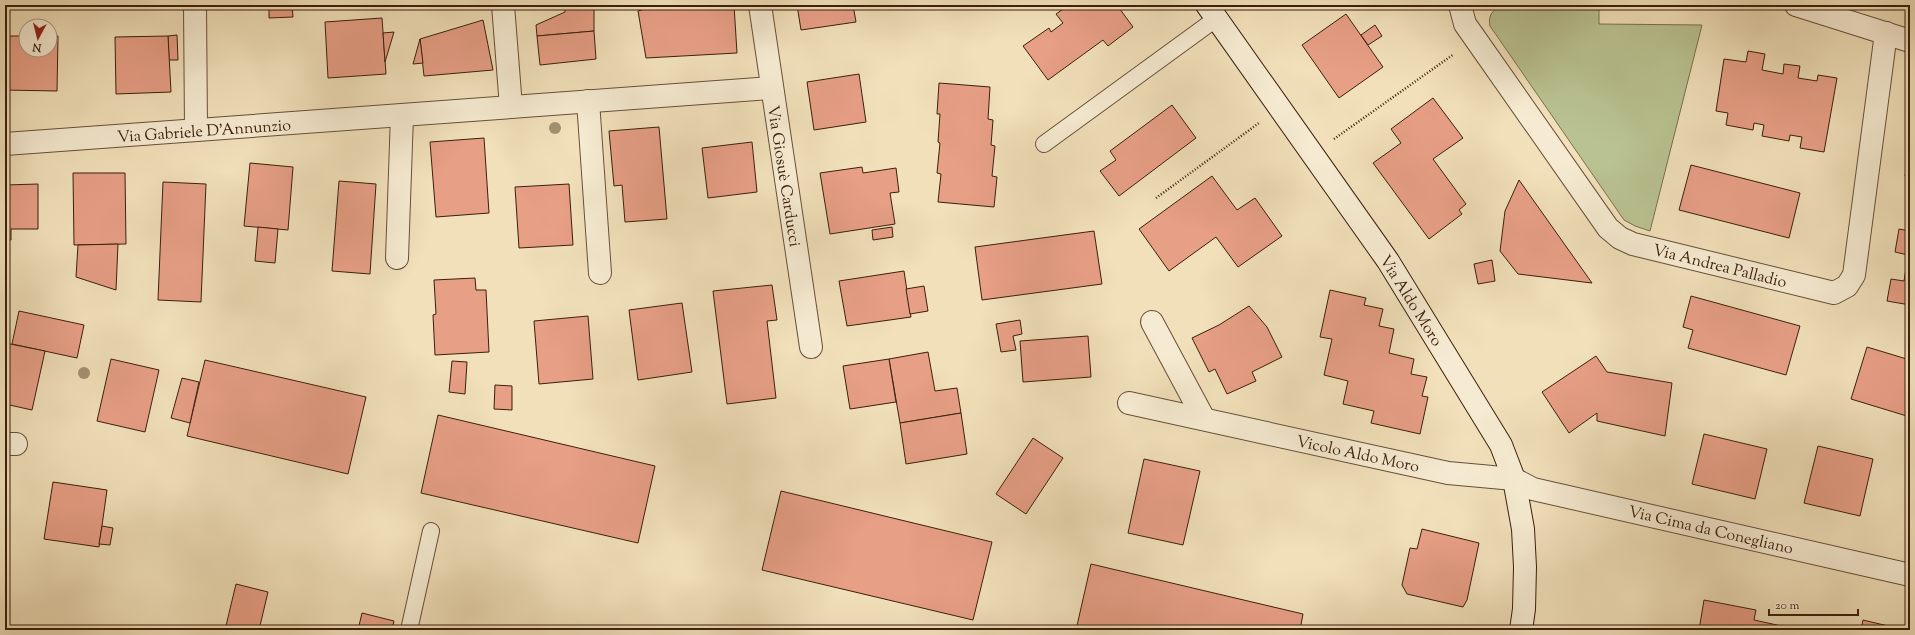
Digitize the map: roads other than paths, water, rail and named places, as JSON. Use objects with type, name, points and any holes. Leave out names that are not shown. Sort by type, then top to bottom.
[{"type":"street","points":[[195,5],[196,130]]},
{"type":"street","points":[[503,5],[511,107]]},
{"type":"street","name":"Via Giosuè Carducci","points":[[760,5],[811,348]]},
{"type":"street","name":"Via Andrea Palladio","points":[[1460,5],[1465,24],[1608,228],[1620,238],[1633,244],[1834,293],[1847,286],[1854,275],[1886,33]]},
{"type":"street","points":[[1796,5],[1910,41]]},
{"type":"street","name":"Via Aldo Moro","points":[[1212,12],[1388,261],[1501,445],[1514,479],[1523,530],[1525,567],[1524,609],[1521,630]]},
{"type":"street","name":"Via Gabriele D'Annunzio","points":[[5,144],[772,88]]},
{"type":"street","points":[[588,101],[600,273]]},
{"type":"street","points":[[397,258],[402,115]]},
{"type":"street","points":[[1152,322],[1204,419]]},
{"type":"street","name":"Vicolo Aldo Moro","points":[[1129,403],[1448,473],[1514,479]]},
{"type":"street","name":"Via Cima da Conegliano","points":[[1514,479],[1533,489],[1910,575]]},
{"type":"lane","points":[[1044,144],[1212,12]]},
{"type":"lane","points":[[409,630],[431,531]]}]
